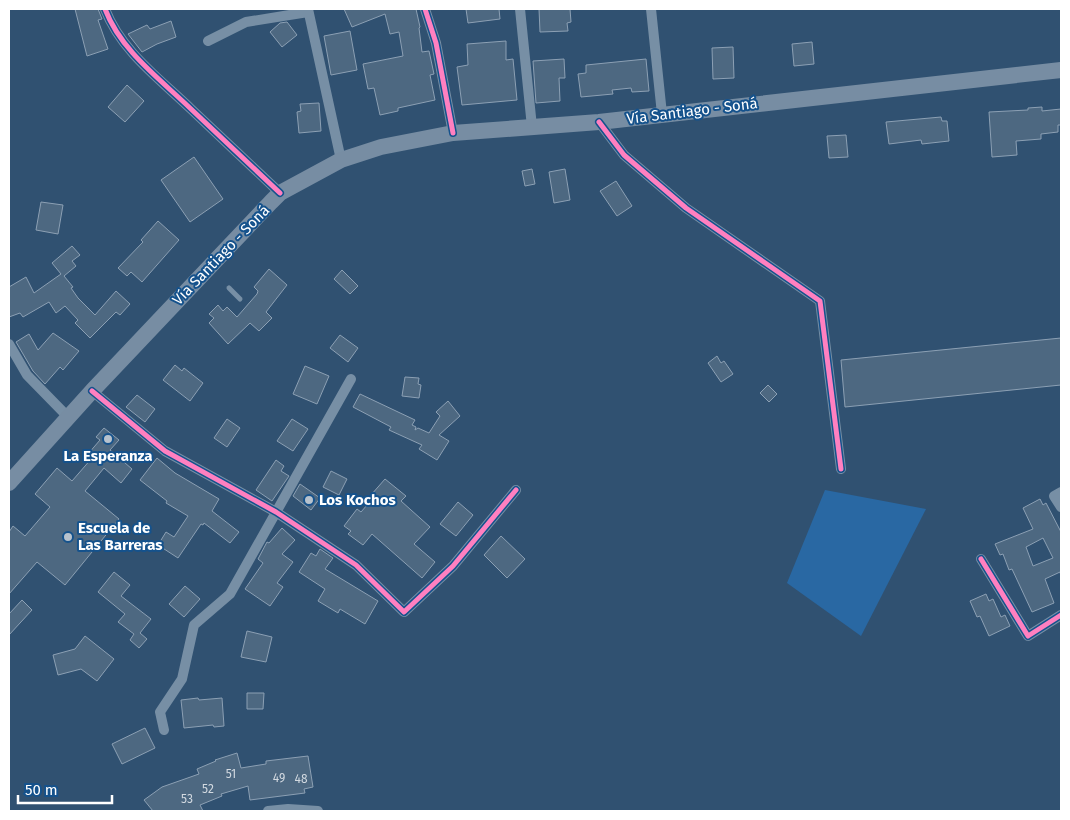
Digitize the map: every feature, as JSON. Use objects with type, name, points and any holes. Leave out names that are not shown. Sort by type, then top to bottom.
[{"type":"main road","name":"Vía Santiago - Soná","points":[[9,483],[92,391],[254,218],[280,194],[341,160],[381,147],[453,133],[599,122],[1061,70]]},
{"type":"street","points":[[105,9],[108,18],[137,60],[280,194]]},
{"type":"street","points":[[425,9],[436,44],[453,133]]},
{"type":"street","points":[[520,9],[532,127]]},
{"type":"street","points":[[651,9],[662,114]]},
{"type":"street","points":[[208,41],[246,22],[308,10],[341,160]]},
{"type":"street","points":[[599,122],[624,155],[686,208],[820,301],[841,469]]},
{"type":"street","points":[[9,344],[27,375],[68,417]]},
{"type":"street","points":[[164,730],[160,712],[182,679],[194,625],[230,594],[351,379]]},
{"type":"street","points":[[92,391],[165,451],[276,512],[356,565],[404,612],[453,566],[516,490]]},
{"type":"street","points":[[1061,492],[1054,496],[1061,507]]},
{"type":"street","points":[[980,560],[1028,636],[1061,615]]},
{"type":"street","points":[[268,811],[288,809],[318,811]]},
{"type":"lane","points":[[229,288],[240,299]]},
{"type":"shaded area","points":[[825,490],[926,509],[861,636],[787,583]]},
{"type":"building","points":[[75,9],[98,9],[102,19],[98,20],[108,49],[87,56]]},
{"type":"building","points":[[344,9],[416,9],[422,52],[429,51],[434,74],[430,75],[435,100],[398,108],[398,111],[380,115],[374,88],[368,89],[363,64],[403,56],[399,32],[390,34],[385,14],[352,27]]},
{"type":"building","points":[[466,9],[499,9],[500,19],[468,23]]},
{"type":"building","points":[[539,9],[570,9],[571,22],[567,23],[568,31],[540,32]]},
{"type":"building","points":[[171,21],[176,37],[142,52],[128,34],[147,25],[150,29]]},
{"type":"building","points":[[287,22],[297,35],[282,47],[270,32],[280,23]]},
{"type":"building","points":[[350,31],[357,70],[331,75],[324,36]]},
{"type":"building","points":[[506,41],[506,60],[513,59],[517,100],[462,105],[457,67],[468,65],[467,44]]},
{"type":"building","points":[[812,42],[814,64],[794,66],[792,44]]},
{"type":"building","points":[[733,47],[734,78],[713,79],[712,48]]},
{"type":"building","points":[[564,59],[565,78],[559,78],[560,101],[536,103],[533,61]]},
{"type":"building","points":[[646,59],[649,91],[632,92],[631,88],[612,90],[613,94],[581,97],[578,74],[586,73],[586,65]]},
{"type":"building","points":[[127,85],[144,101],[125,122],[108,107]]},
{"type":"building","points":[[319,103],[321,131],[299,133],[297,112],[301,111],[300,104]]},
{"type":"building","points":[[1042,107],[1042,111],[1061,109],[1061,125],[1058,125],[1058,132],[1041,134],[1041,139],[1016,141],[1017,155],[992,157],[989,112],[1028,110],[1028,108]]},
{"type":"building","points":[[941,117],[942,121],[947,121],[949,141],[922,144],[921,140],[889,144],[886,122]]},
{"type":"building","points":[[846,135],[848,157],[829,158],[827,136]]},
{"type":"building","points":[[194,157],[223,199],[190,222],[161,180]]},
{"type":"building","points":[[532,169],[535,184],[525,186],[522,171]]},
{"type":"building","points":[[565,169],[570,200],[554,203],[549,172]]},
{"type":"building","points":[[616,181],[632,206],[617,216],[600,191]]},
{"type":"building","points":[[41,202],[63,205],[58,234],[36,230]]},
{"type":"building","points":[[158,221],[179,240],[142,282],[131,272],[127,276],[118,268],[143,242],[141,240]]},
{"type":"building","points":[[72,246],[80,255],[72,261],[76,266],[64,276],[73,287],[71,288],[78,298],[95,315],[116,291],[130,304],[120,315],[116,312],[90,338],[75,323],[78,320],[65,306],[56,313],[49,302],[23,317],[20,313],[9,317],[9,287],[26,277],[34,293],[61,274],[52,263]]},
{"type":"building","points":[[269,269],[287,285],[266,312],[272,318],[259,331],[250,323],[228,344],[209,323],[214,318],[209,314],[218,305],[223,311],[227,307],[237,317],[257,294],[258,291],[254,287]]},
{"type":"building","points":[[342,270],[358,286],[350,294],[334,279]]},
{"type":"building","points":[[53,333],[79,351],[63,370],[60,367],[45,384],[33,371],[16,342],[29,334],[38,350]]},
{"type":"building","points":[[340,335],[358,348],[348,362],[330,348]]},
{"type":"building","points":[[1061,338],[1061,385],[845,407],[841,360]]},
{"type":"building","points":[[717,356],[721,363],[724,361],[733,374],[721,382],[708,363]]},
{"type":"building","points":[[175,365],[182,371],[184,368],[203,383],[190,401],[163,380]]},
{"type":"building","points":[[305,366],[329,376],[317,404],[293,394]]},
{"type":"building","points":[[405,377],[419,378],[418,384],[421,385],[419,398],[402,396]]},
{"type":"building","points":[[768,385],[777,394],[769,402],[760,393]]},
{"type":"building","points":[[360,394],[415,420],[412,425],[416,427],[415,430],[418,428],[429,433],[440,416],[436,412],[448,401],[460,416],[439,435],[449,441],[437,460],[419,449],[422,445],[389,430],[391,427],[353,407]]},
{"type":"building","points":[[137,395],[155,409],[145,422],[126,407]]},
{"type":"building","points":[[227,419],[240,428],[227,447],[214,438]]},
{"type":"building","points":[[292,419],[308,429],[293,451],[277,441]]},
{"type":"building","name":"Escuela de Las Barreras","points":[[104,428],[119,440],[110,450],[132,469],[121,483],[104,468],[85,491],[119,519],[65,585],[37,562],[9,594],[9,532],[13,526],[25,536],[50,507],[35,494],[57,468],[72,481],[92,458],[88,454],[100,440],[96,437]]},
{"type":"building","points":[[157,458],[175,473],[219,499],[212,511],[239,532],[230,543],[204,523],[203,525],[201,524],[178,558],[158,545],[166,532],[174,537],[188,516],[166,503],[167,501],[140,480]]},
{"type":"building","points":[[276,460],[284,466],[281,471],[289,476],[272,501],[256,490]]},
{"type":"building","points":[[331,471],[347,479],[339,495],[323,487]]},
{"type":"building","points":[[385,479],[406,496],[401,501],[430,527],[414,544],[435,562],[422,578],[372,534],[363,545],[348,534],[351,531],[344,526],[357,509],[361,512],[374,497],[371,495]]},
{"type":"building","points":[[300,484],[320,498],[311,510],[293,496]]},
{"type":"building","points":[[1040,499],[1043,505],[1046,503],[1061,532],[1061,576],[1060,572],[1045,579],[1054,603],[1032,612],[1012,569],[1009,570],[1003,554],[1000,555],[995,544],[1033,529],[1023,508]],"holes":[[[1043,538],[1053,558],[1033,566],[1026,547]]]},
{"type":"building","points":[[458,502],[473,515],[456,536],[440,524]]},
{"type":"building","points":[[282,528],[295,540],[282,554],[293,562],[277,583],[283,587],[270,606],[245,589],[263,563],[258,559],[267,542],[269,543]]},
{"type":"building","points":[[501,536],[525,559],[507,578],[484,555]]},
{"type":"building","points":[[320,549],[333,558],[325,569],[378,601],[365,624],[340,609],[338,613],[318,601],[325,589],[299,572],[311,553],[316,556]]},
{"type":"building","points":[[114,572],[130,585],[121,596],[151,619],[140,633],[147,639],[139,648],[130,640],[134,634],[118,622],[125,614],[98,592]]},
{"type":"building","points":[[185,586],[200,599],[184,617],[169,604]]},
{"type":"building","points":[[986,594],[989,601],[993,599],[1001,617],[1005,615],[1010,626],[989,636],[980,616],[977,617],[970,601]]},
{"type":"building","points":[[22,600],[32,610],[9,635],[9,614]]},
{"type":"building","points":[[247,631],[272,637],[266,662],[241,657]]},
{"type":"building","points":[[85,636],[114,659],[97,681],[81,669],[58,675],[53,655],[75,649]]},
{"type":"building","points":[[247,693],[264,693],[263,709],[247,709]]},
{"type":"building","points":[[198,698],[199,700],[222,698],[224,726],[214,727],[213,725],[184,728],[181,700]]},
{"type":"building","points":[[145,728],[155,748],[122,764],[112,744]]},
{"type":"building","points":[[237,753],[241,768],[266,764],[266,761],[308,756],[313,787],[304,789],[305,793],[250,800],[248,786],[221,794],[222,796],[200,805],[203,811],[153,811],[144,800],[162,787],[199,774],[197,769],[215,760]]},
{"type":"cycle path","points":[[105,9],[121,38],[142,64],[280,193]]},
{"type":"cycle path","points":[[425,9],[436,43],[453,133]]},
{"type":"cycle path","points":[[599,122],[624,155],[686,208],[820,301],[841,469]]},
{"type":"cycle path","points":[[92,391],[165,451],[276,512],[356,565],[404,612],[453,566],[516,490]]},
{"type":"cycle path","points":[[981,559],[1028,636],[1061,615]]},
{"type":"place","name":"La Esperanza","points":[[108,439]]},
{"type":"place","name":"Los Kochos","points":[[309,500]]},
{"type":"place","name":"Escuela de Las Barreras","points":[[68,537]]}]
